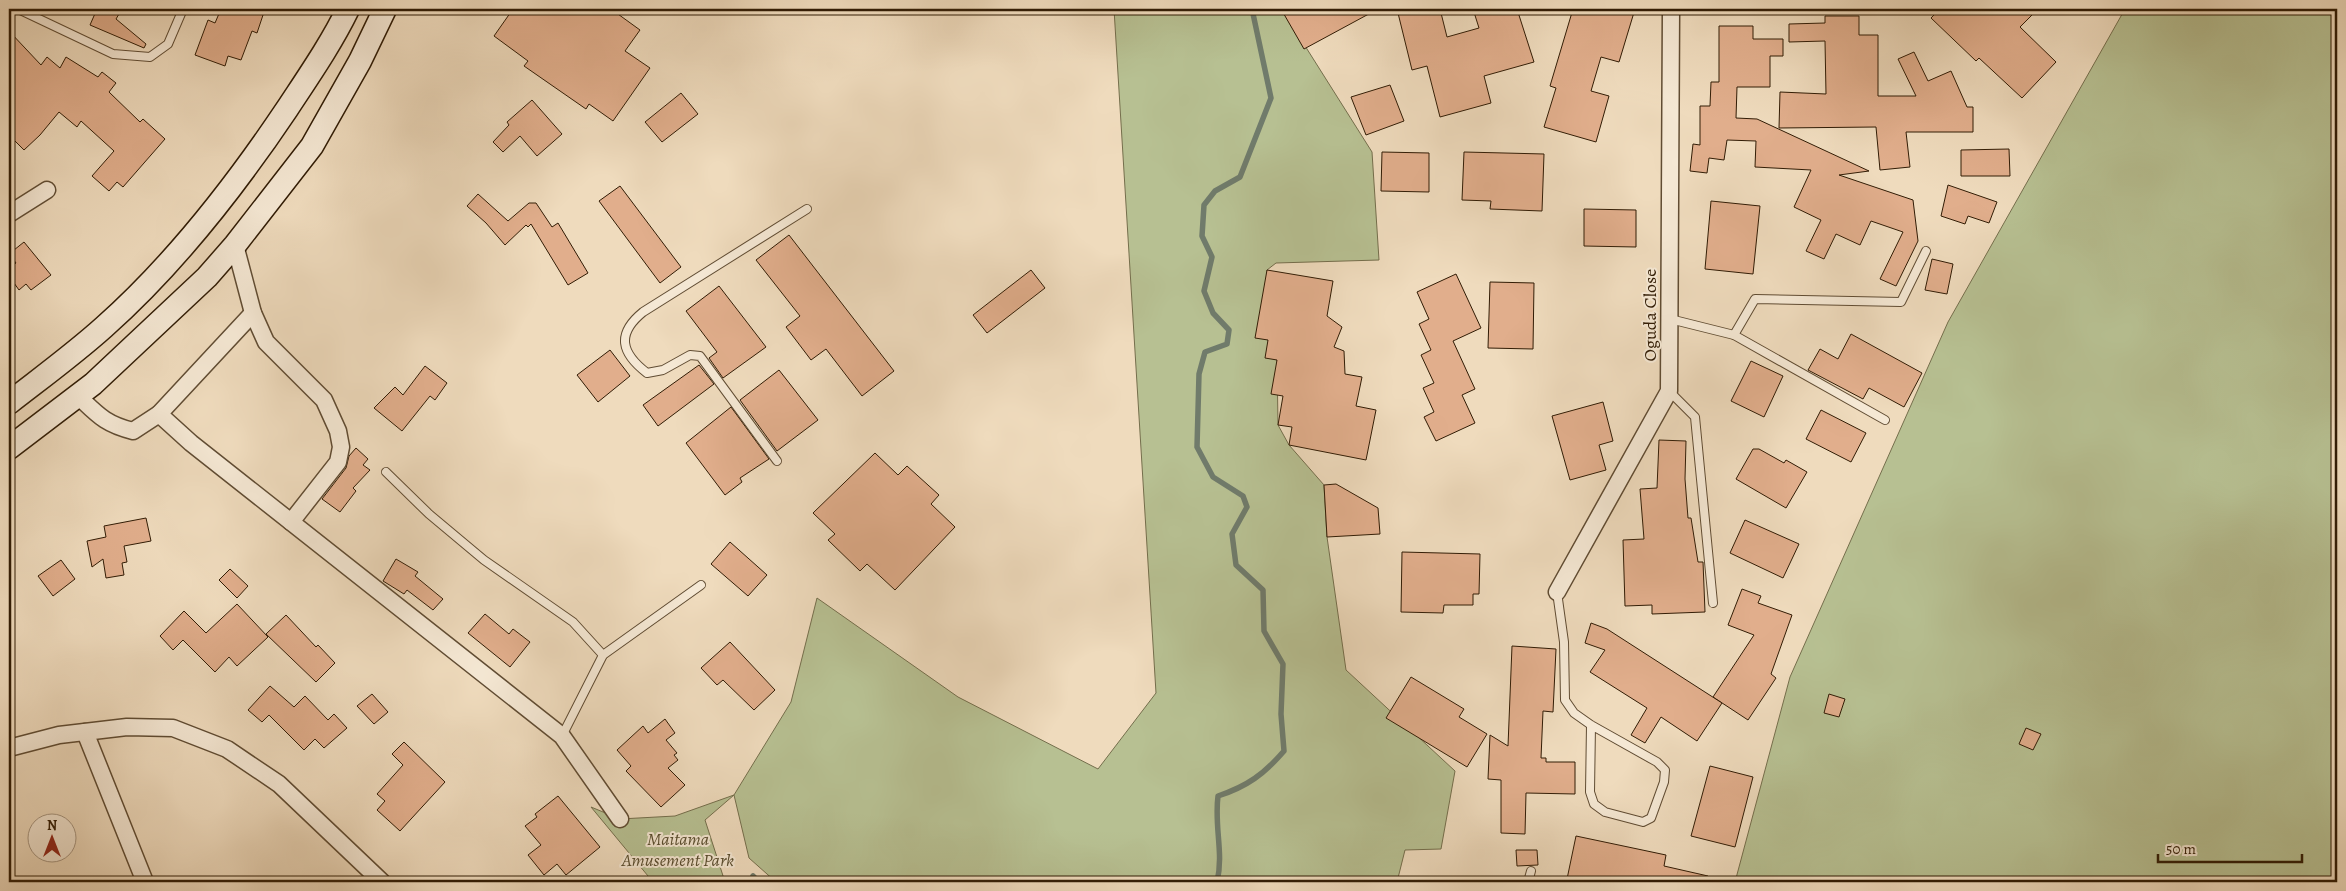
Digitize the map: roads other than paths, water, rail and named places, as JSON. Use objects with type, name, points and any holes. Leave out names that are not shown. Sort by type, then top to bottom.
[{"type":"street","points":[[9,402],[105,327],[166,265],[216,208],[263,145],[305,82],[348,9]]},
{"type":"street","points":[[9,448],[93,384],[207,277],[236,245],[312,146],[360,62],[385,9]]},
{"type":"street","name":"Oguda Close","points":[[1557,592],[1669,391],[1671,9]]},
{"type":"street","points":[[9,214],[47,190]]},
{"type":"street","points":[[236,245],[253,313],[266,342],[324,400],[338,431],[341,447],[338,462],[291,522]]},
{"type":"street","points":[[78,396],[104,420],[115,426],[133,431],[159,414],[253,313]]},
{"type":"street","points":[[159,414],[191,443],[562,736],[620,819]]},
{"type":"street","points":[[9,748],[59,735],[127,727],[173,728],[227,749],[279,784],[382,882]]},
{"type":"street","points":[[85,732],[145,882]]},
{"type":"lane","points":[[18,9],[113,54],[150,57],[168,44],[183,9]]},
{"type":"lane","points":[[777,461],[700,356],[690,355],[663,370],[647,373],[634,363],[626,349],[625,336],[630,322],[643,312],[807,209]]},
{"type":"lane","points":[[1734,335],[1756,299],[1901,302],[1926,250]]},
{"type":"lane","points":[[1670,319],[1734,335],[1885,420]]},
{"type":"lane","points":[[1669,391],[1695,417],[1713,603]]},
{"type":"lane","points":[[386,472],[429,514],[484,560],[574,622],[603,655]]},
{"type":"lane","points":[[562,736],[603,655],[701,585]]},
{"type":"lane","points":[[1557,592],[1564,642],[1565,700],[1574,713],[1591,725],[1657,762],[1664,770],[1664,782],[1651,818],[1643,822],[1605,812],[1594,804],[1590,792],[1591,725]]},
{"type":"lane","points":[[1528,882],[1531,871]]},
{"type":"waterway","points":[[1217,882],[1220,861],[1217,818],[1218,796],[1238,788],[1255,778],[1284,751],[1281,714],[1283,664],[1264,631],[1263,590],[1236,565],[1232,534],[1247,507],[1243,496],[1213,477],[1197,447],[1199,374],[1205,352],[1227,344],[1229,330],[1213,313],[1204,291],[1212,257],[1202,236],[1204,205],[1215,191],[1240,177],[1271,98],[1252,9]]},
{"type":"waterway","points":[[753,876],[759,882]]},
{"type":"park label","name":"Maitama Amusement Park","points":[[678,850]]}]
